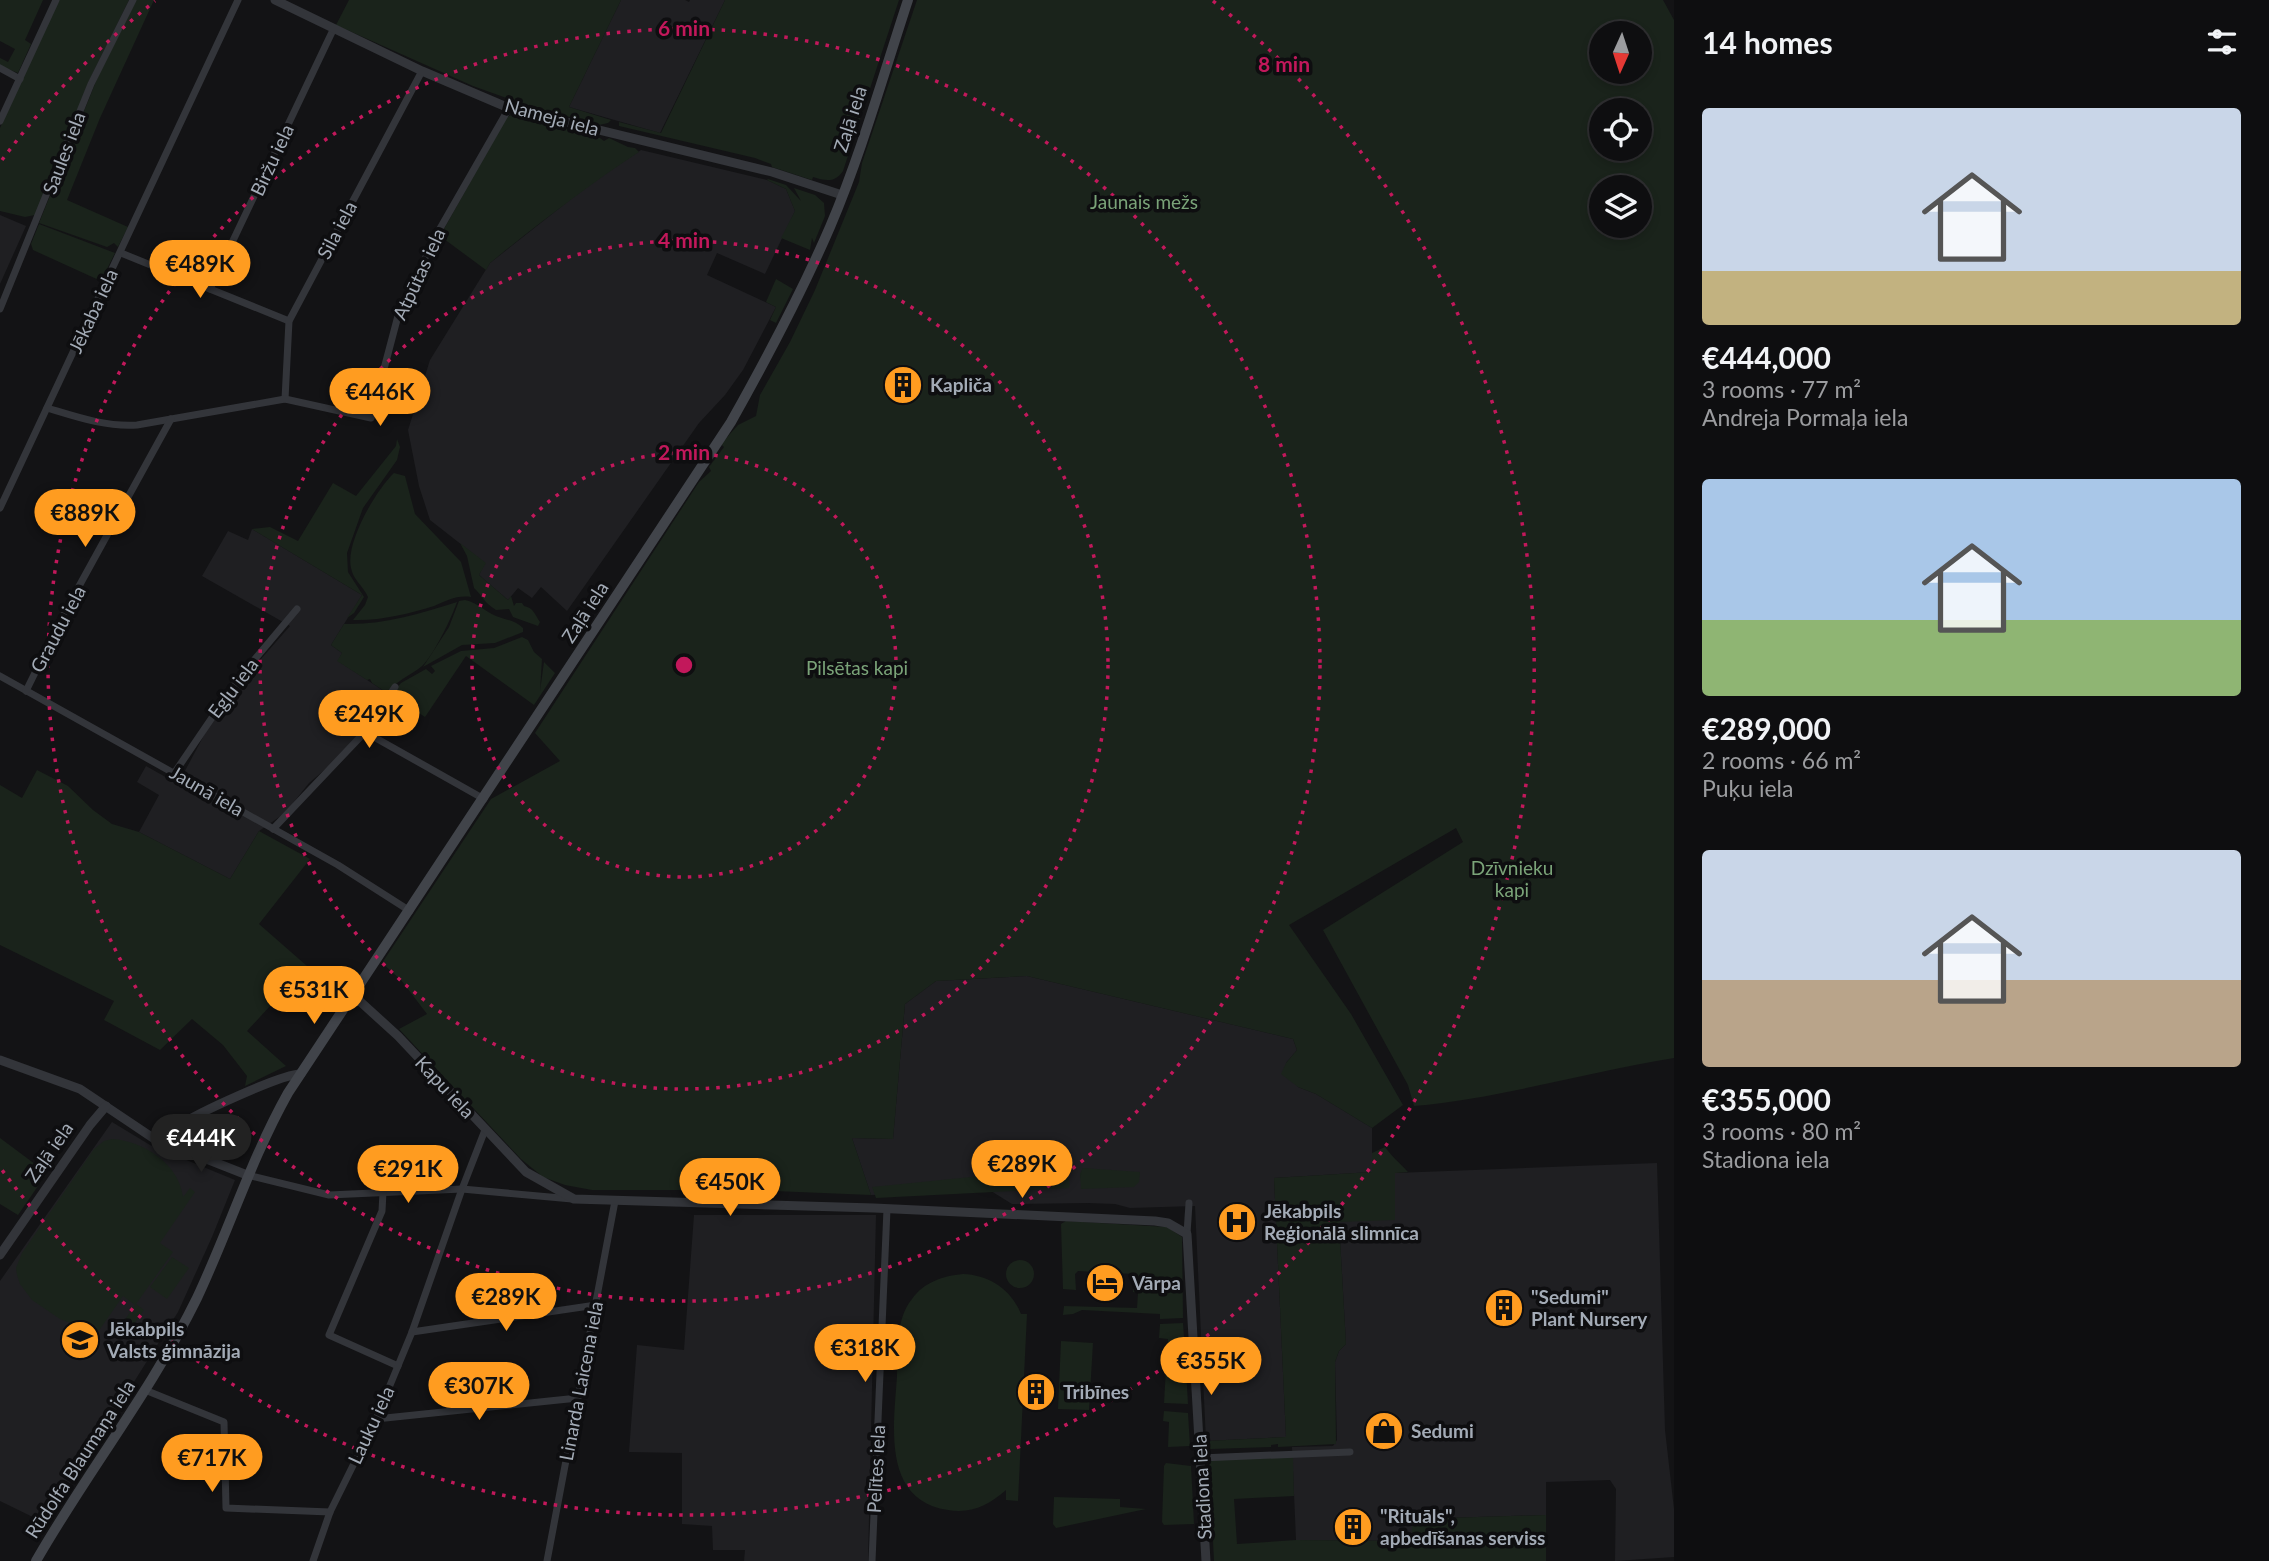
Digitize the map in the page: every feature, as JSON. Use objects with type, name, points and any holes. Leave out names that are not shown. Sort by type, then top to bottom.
[{"type":"main road","name":"Zaļā iela","points":[[301,1074],[731,422],[791,311],[842,195],[908,0]]},
{"type":"main road","name":"Rūdolfa Blaumaņa iela","points":[[36,1561],[59,1521],[145,1390],[197,1297],[247,1175],[277,1114],[301,1074]]},
{"type":"street","points":[[0,121],[56,0]]},
{"type":"street","name":"Saules iela","points":[[0,309],[91,84],[133,0]]},
{"type":"street","name":"Jēkaba iela","points":[[0,508],[238,0]]},
{"type":"street","name":"Nameja iela","points":[[275,0],[422,71],[509,108],[772,172],[842,195]]},
{"type":"street","name":"Biržu iela","points":[[210,289],[334,30]]},
{"type":"street","points":[[0,68],[20,79]]},
{"type":"street","name":"Sila iela","points":[[285,398],[289,321],[422,71]]},
{"type":"street","name":"Atpūtas iela","points":[[47,408],[96,423],[117,426],[285,398],[371,418],[399,312],[438,232],[509,108]]},
{"type":"street","points":[[121,254],[289,321]]},
{"type":"street","name":"Graudu iela","points":[[26,691],[67,608],[171,419]]},
{"type":"street","name":"Egļu iela","points":[[175,772],[239,678],[297,609]]},
{"type":"street","name":"Jaunā iela","points":[[0,676],[338,865],[410,911]]},
{"type":"street","points":[[273,830],[365,732],[395,687]]},
{"type":"street","points":[[365,732],[484,799]]},
{"type":"street","name":"Kapu iela","points":[[353,995],[398,1036],[526,1172],[574,1199]]},
{"type":"street","points":[[0,1060],[80,1089],[143,1131],[165,1142],[247,1175],[329,1195],[462,1188],[615,1201],[1155,1221],[1168,1223],[1187,1234]]},
{"type":"street","points":[[165,1142],[178,1126],[194,1118],[283,1076],[301,1074]]},
{"type":"street","name":"Zaļā iela","points":[[0,1255],[69,1154],[106,1106]]},
{"type":"street","name":"Lauku iela","points":[[313,1561],[330,1512],[376,1419],[412,1332],[485,1130]]},
{"type":"street","points":[[383,1192],[382,1211],[328,1335],[398,1366]]},
{"type":"street","name":"Linarda Laicena iela","points":[[548,1561],[615,1201]]},
{"type":"street","name":"Stadiona iela","points":[[1189,1203],[1187,1234],[1206,1561]]},
{"type":"street","name":"Pelītes iela","points":[[872,1561],[887,1209]]},
{"type":"street","points":[[412,1332],[596,1305]]},
{"type":"street","points":[[145,1390],[224,1422],[226,1508],[330,1512]]},
{"type":"street","points":[[376,1419],[578,1398]]},
{"type":"street","points":[[1200,1458],[1350,1452]]},
{"type":"shaded area","points":[[621,0],[725,0],[660,133],[569,107]]},
{"type":"shaded area","points":[[641,150],[767,180],[786,189],[795,211],[765,274],[717,253],[707,275],[776,307],[743,370],[725,395],[699,423],[567,611],[541,587],[532,598],[518,588],[508,600],[479,575],[485,563],[430,520],[419,486],[408,430],[430,360],[490,263],[590,184]]},
{"type":"shaded area","points":[[0,215],[26,226],[0,284]]},
{"type":"shaded area","points":[[252,529],[362,595],[331,645],[342,653],[338,661],[387,693],[364,729],[335,761],[309,783],[285,813],[259,831],[230,879],[139,832],[159,795],[137,782],[146,766],[178,784],[219,707],[290,626],[202,576],[228,531],[248,540]]},
{"type":"shaded area","name":"Jēkabpils Reģionālā slimnīca","points":[[1027,976],[1293,1039],[1297,1050],[1286,1063],[1298,1087],[1316,1094],[1372,1128],[1372,1172],[1274,1178],[1286,1437],[1206,1441],[1195,1206],[1130,1208],[1115,1204],[1088,1203],[1012,1204],[991,1191],[871,1195],[852,1138],[893,1139],[905,1004],[936,981]]},
{"type":"shaded area","name":"Jēkabpils Valsts ģimnāzija","points":[[112,1122],[150,1145],[235,1180],[178,1312],[45,1523],[0,1501],[0,1281]]},
{"type":"shaded area","points":[[1657,1163],[1665,1430],[1674,1509],[1674,1557],[1615,1561],[1616,1489],[1610,1480],[1546,1482],[1546,1515],[1413,1519],[1412,1541],[1296,1540],[1292,1447],[1333,1446],[1337,1440],[1335,1362],[1339,1351],[1346,1344],[1339,1221],[1395,1173]]},
{"type":"shaded area","points":[[694,1215],[876,1215],[868,1561],[744,1561],[745,1550],[713,1550],[712,1526],[682,1524],[682,1453],[629,1452],[637,1345],[684,1350]]},
{"type":"green space","points":[[0,0],[43,0],[25,40],[31,44],[18,73],[0,66],[0,58],[8,62],[15,49],[0,41]]},
{"type":"green space","points":[[59,0],[129,0],[88,83],[41,208],[35,215],[25,217],[0,211],[0,128]]},
{"type":"green space","points":[[136,0],[154,0],[100,118],[67,200],[128,227],[118,247],[114,243],[107,247],[39,223],[103,64]]},
{"type":"green space","points":[[349,0],[621,0],[569,107],[611,120],[599,125],[526,105],[473,86],[336,25]]},
{"type":"green space","points":[[725,0],[899,0],[843,171],[837,178],[826,180],[813,177],[812,180],[772,167],[771,164],[755,158],[619,126],[619,122],[661,133]]},
{"type":"green space","points":[[917,0],[1663,0],[1674,20],[1674,1058],[1480,1097],[1414,1106],[1408,1085],[1323,930],[1463,842],[1456,828],[1289,925],[1351,1014],[1403,1105],[1372,1128],[1316,1094],[1298,1087],[1281,1074],[1297,1050],[1293,1039],[1027,976],[936,981],[905,1004],[893,1139],[852,1138],[871,1195],[747,1190],[592,1190],[543,1177],[521,1159],[399,1029],[427,1014],[401,980],[382,963],[491,799],[560,761],[535,733],[699,482],[711,471],[709,467],[724,447],[721,444],[738,425],[756,416],[760,395],[815,290],[859,182],[862,163]]},
{"type":"green space","points":[[512,115],[604,141],[609,138],[639,152],[545,220],[490,263],[486,270],[440,236],[507,117]]},
{"type":"green space","points":[[768,179],[786,185],[801,201],[794,188],[815,195],[824,203],[825,216],[814,243],[812,238],[810,250],[781,238],[795,211],[786,189]]},
{"type":"green space","points":[[39,224],[115,253],[101,281],[33,250],[31,244]]},
{"type":"green space","points":[[776,279],[793,289],[776,323],[770,320],[776,307],[766,302]]},
{"type":"green space","points":[[397,439],[400,447],[397,460],[363,508],[347,553],[348,572],[364,597],[354,613],[347,618],[362,595],[252,529],[270,527],[298,541],[333,483],[356,496],[396,446]]},
{"type":"green space","points":[[394,473],[405,476],[415,514],[461,562],[471,597],[456,598],[394,616],[353,620],[368,597],[352,572],[350,557],[353,545],[363,518],[379,491]]},
{"type":"green space","points":[[460,543],[486,563],[479,575],[508,600],[511,596],[514,606],[516,603],[522,603],[532,610],[540,622],[538,626],[513,617],[509,609],[496,610],[486,602],[474,588],[467,556]]},
{"type":"green space","points":[[465,600],[517,623],[523,628],[523,632],[495,643],[462,645],[423,667],[449,627],[459,601]]},
{"type":"green space","points":[[457,602],[427,661],[387,693],[370,679],[367,680],[337,661],[342,653],[331,645],[344,624],[387,621]]},
{"type":"green space","points":[[522,637],[528,640],[534,652],[542,659],[540,691],[544,662],[555,673],[534,705],[466,656],[425,717],[391,695],[401,683],[426,669],[432,674],[435,671],[431,666],[461,651],[494,648]]},
{"type":"green space","points":[[37,770],[68,786],[112,824],[139,832],[230,879],[259,831],[310,859],[259,924],[307,966],[247,1031],[286,1066],[245,1086],[247,1076],[223,1045],[192,1019],[160,1050],[104,1020],[114,1001],[0,945],[0,785],[22,798]]},
{"type":"green space","points":[[0,1138],[47,1173],[18,1215],[0,1204]]},
{"type":"green space","points":[[112,1139],[136,1144],[158,1156],[175,1174],[183,1197],[190,1188],[195,1192],[160,1243],[173,1252],[136,1304],[144,1310],[129,1331],[124,1328],[124,1321],[135,1305],[123,1296],[91,1342],[85,1338],[92,1325],[60,1319],[32,1300],[20,1284],[16,1268],[22,1253],[94,1149],[104,1141]]},
{"type":"green space","points":[[1385,1147],[1408,1172],[1395,1173],[1395,1220],[1339,1222],[1346,1344],[1339,1351],[1335,1362],[1336,1444],[1278,1447],[1278,1444],[1271,1447],[1211,1449],[1206,1446],[1206,1441],[1286,1437],[1274,1178],[1372,1172],[1372,1153]]},
{"type":"green space","points":[[1083,1168],[1140,1172],[1139,1182],[1134,1187],[1081,1189],[1080,1174]]},
{"type":"green space","points":[[1049,1169],[1065,1174],[1069,1180],[1069,1188],[876,1198],[872,1187]]},
{"type":"green space","points":[[1066,1221],[1167,1227],[1182,1237],[1183,1318],[1160,1319],[1160,1314],[1082,1310],[1063,1315],[1064,1306],[1137,1308],[1138,1293],[1133,1292],[1133,1274],[1078,1271],[1075,1274],[1076,1290],[1063,1289],[1061,1224]]},
{"type":"green space","points":[[172,1257],[189,1268],[167,1299],[150,1287]]},
{"type":"green space","points":[[1020,1260],[1030,1264],[1034,1274],[1030,1284],[1020,1288],[1010,1284],[1006,1274],[1010,1264]]},
{"type":"green space","points":[[963,1274],[982,1277],[998,1285],[1011,1297],[1021,1314],[1027,1314],[1018,1501],[1006,1500],[1006,1490],[979,1507],[956,1511],[926,1503],[911,1492],[896,1457],[894,1416],[898,1336],[907,1307],[928,1284],[948,1276]]},
{"type":"green space","points":[[1183,1323],[1186,1365],[1168,1365],[1168,1339],[1159,1338],[1160,1324]]},
{"type":"green space","points":[[1061,1341],[1093,1343],[1089,1410],[1058,1409]]},
{"type":"green space","points":[[1166,1369],[1186,1369],[1188,1404],[1164,1403]]},
{"type":"green space","points":[[1164,1411],[1188,1413],[1190,1446],[1168,1447],[1169,1422],[1163,1421]]},
{"type":"green space","points":[[1293,1457],[1294,1496],[1234,1499],[1237,1544],[1296,1540],[1412,1541],[1412,1519],[1546,1515],[1546,1561],[1214,1561],[1209,1460]]},
{"type":"green space","points":[[1166,1463],[1191,1466],[1194,1524],[1164,1525],[1162,1522]]},
{"type":"green space","points":[[1054,1497],[1120,1499],[1120,1507],[1146,1509],[1056,1528],[1053,1524]]},
{"type":"place","name":"Kapliča","points":[[903,385]]},
{"type":"place","name":"Jēkabpils Reģionālā slimnīca","points":[[1237,1222]]},
{"type":"place","name":"Vārpa","points":[[1105,1283]]},
{"type":"place","name":"\"Sedumi\" Plant Nursery","points":[[1504,1308]]},
{"type":"place","name":"Jēkabpils Valsts ģimnāzija","points":[[80,1340]]},
{"type":"place","name":"Tribīnes","points":[[1036,1392]]},
{"type":"place","name":"Sedumi","points":[[1384,1431]]},
{"type":"place","name":"\"Rituāls\", apbedīšanas serviss","points":[[1353,1527]]},
{"type":"park label","name":"Jaunais mežs","points":[[1144,202]]},
{"type":"park label","name":"Pilsētas kapi","points":[[857,668]]},
{"type":"park label","name":"Dzīvnieku kapi","points":[[1512,879]]}]
